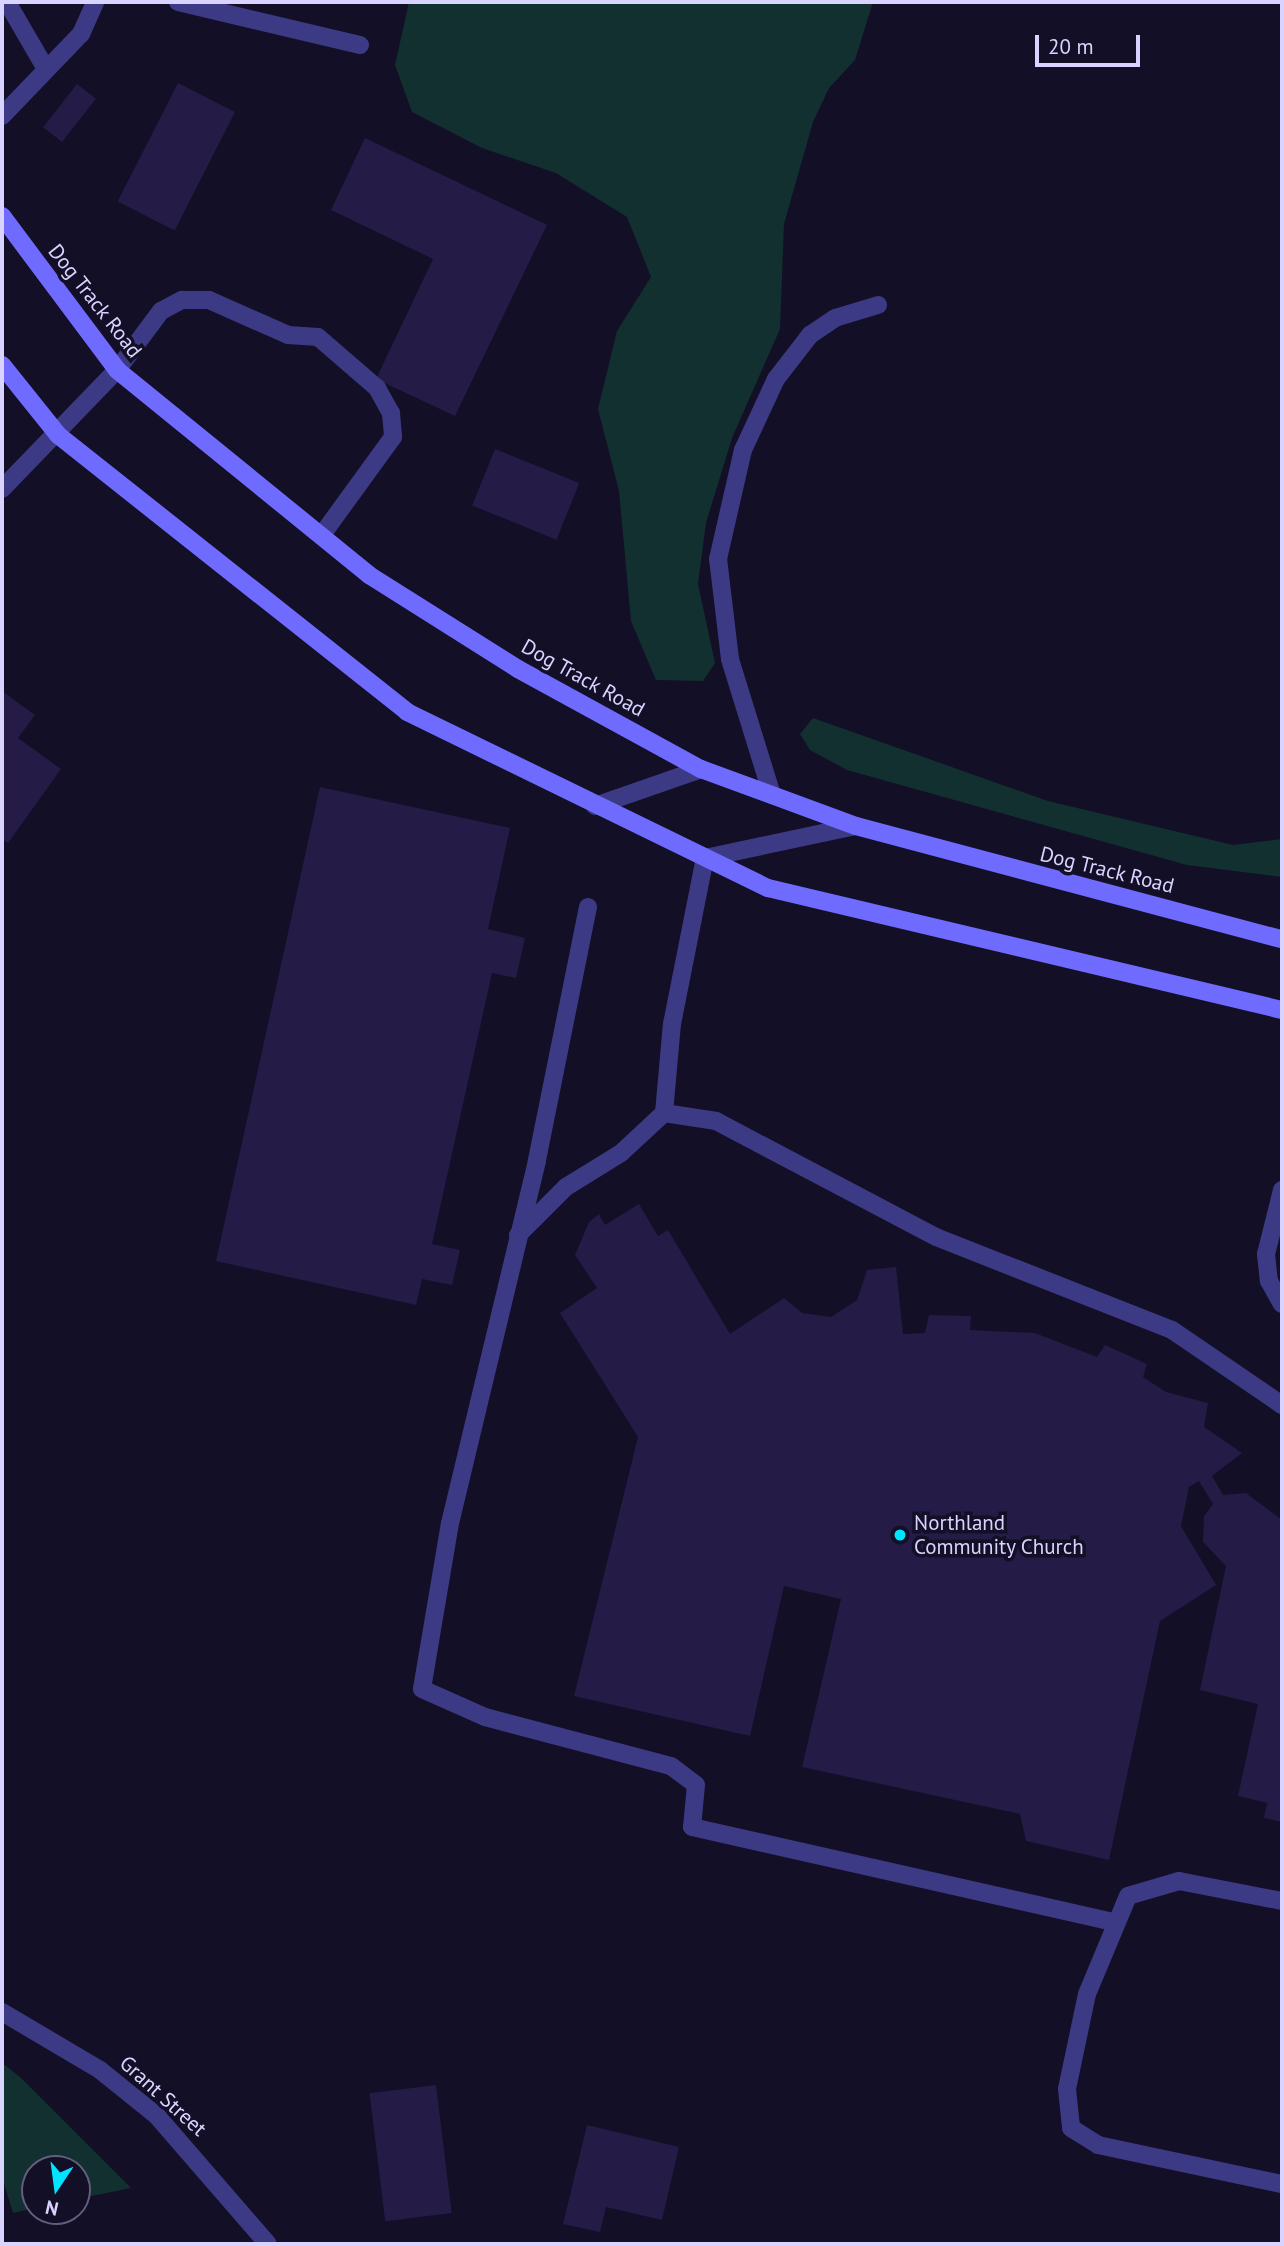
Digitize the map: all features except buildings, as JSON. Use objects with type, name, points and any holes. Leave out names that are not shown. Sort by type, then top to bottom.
[{"type":"main road","name":"Dog Track Road","points":[[2,216],[117,370],[369,575],[518,669],[701,769],[856,826],[1282,939]]},
{"type":"main road","points":[[2,365],[58,435],[407,712],[594,806],[768,888],[1282,1010]]},
{"type":"street","points":[[6,2],[47,69]]},
{"type":"street","points":[[2,116],[81,34],[95,2]]},
{"type":"street","points":[[178,2],[360,45]]},
{"type":"street","points":[[2,489],[58,435],[117,370],[161,311],[182,300],[209,300],[288,335],[318,337],[377,388],[391,413],[393,438],[321,536]]},
{"type":"street","points":[[772,795],[730,659],[718,559],[743,450],[776,380],[810,335],[835,317],[878,305]]},
{"type":"street","points":[[594,806],[701,769]]},
{"type":"street","points":[[518,1235],[566,1187],[621,1153],[664,1113],[672,1024],[705,858],[856,826]]},
{"type":"street","points":[[588,907],[518,1235],[450,1523],[422,1689],[485,1717],[671,1766],[696,1785],[692,1827],[1114,1922]]},
{"type":"street","points":[[664,1113],[716,1121],[936,1237],[1172,1330],[1282,1405]]},
{"type":"street","points":[[1282,1190],[1266,1254],[1269,1281],[1282,1304]]},
{"type":"street","points":[[1282,1901],[1179,1881],[1128,1896],[1114,1922],[1087,1994],[1067,2089],[1071,2128],[1098,2145],[1282,2184]]},
{"type":"street","name":"Grant Street","points":[[2,2012],[100,2070],[158,2116],[268,2244]]},
{"type":"green space","points":[[409,2],[873,2],[855,60],[829,88],[813,122],[784,224],[780,329],[732,438],[706,523],[698,584],[715,663],[703,681],[656,680],[631,621],[619,491],[598,409],[617,331],[651,277],[627,217],[556,173],[482,148],[412,112],[395,65]]},
{"type":"green space","points":[[813,718],[1048,801],[1233,845],[1282,839],[1282,877],[1187,865],[847,770],[810,750],[800,734]]},
{"type":"green space","points":[[2,2063],[20,2077],[131,2188],[91,2196],[91,2155],[21,2155],[21,2211],[13,2213],[2,2177]]},
{"type":"place","name":"Northland Community Church","points":[[900,1535]]}]
